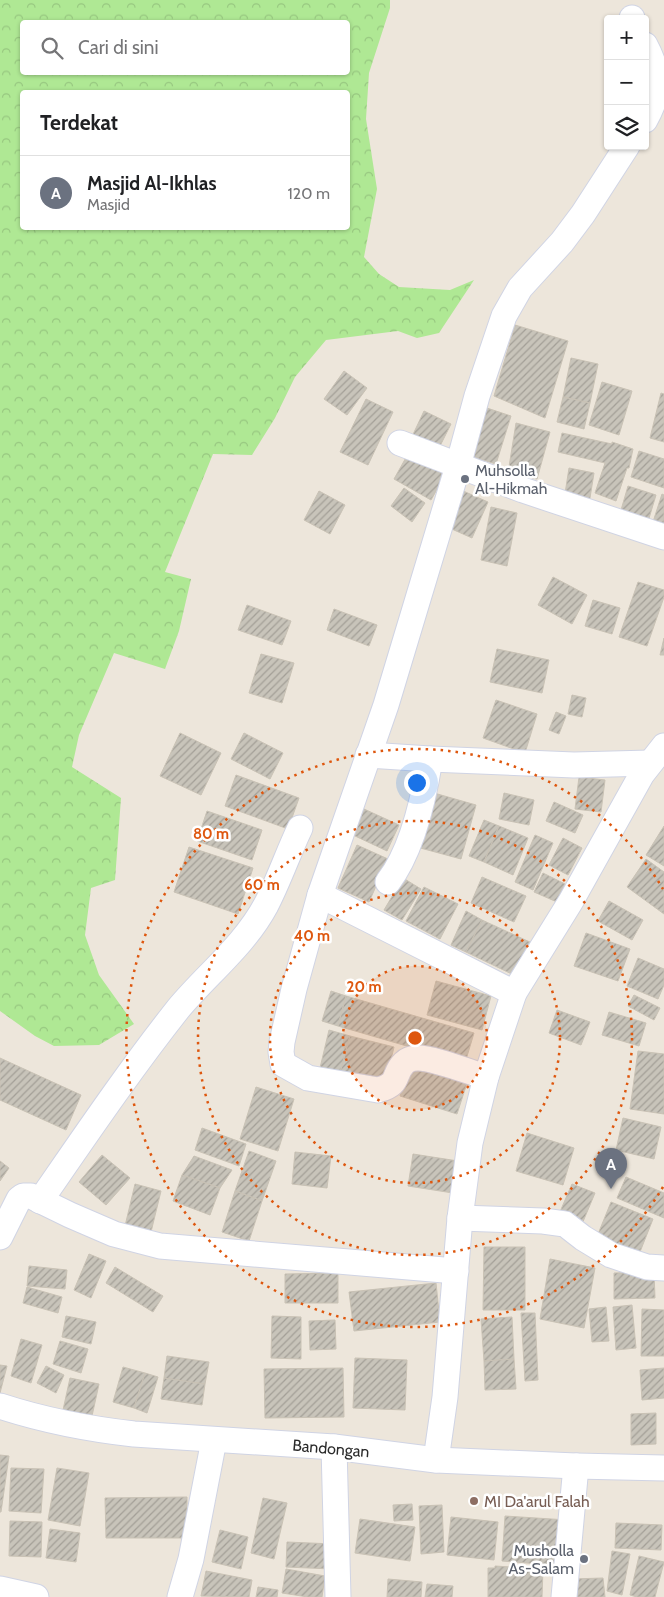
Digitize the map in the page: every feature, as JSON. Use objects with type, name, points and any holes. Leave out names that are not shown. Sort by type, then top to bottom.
[{"type":"street","points":[[649,52],[657,78],[656,97],[649,112]]},
{"type":"street","points":[[486,1077],[428,1060],[412,1059],[402,1065],[396,1080],[386,1088],[378,1090],[308,1078],[283,1064],[281,1052],[286,1023],[320,895],[386,705],[496,337],[510,303],[520,288],[562,242],[583,214],[624,150]]},
{"type":"street","points":[[400,443],[523,490],[664,537]]},
{"type":"street","points":[[368,755],[574,765],[657,754]]},
{"type":"street","points":[[436,1460],[445,1397],[460,1218],[470,1143],[486,1077],[514,993],[571,901],[642,774],[657,754]]},
{"type":"street","points":[[388,882],[401,861],[423,798],[430,759]]},
{"type":"street","points":[[40,1201],[130,1072],[168,1022],[198,986],[229,956],[244,938],[266,905],[300,828]]},
{"type":"street","points":[[320,895],[514,993]]},
{"type":"street","points":[[0,1237],[19,1199],[23,1196],[31,1196],[114,1234],[160,1246],[456,1271]]},
{"type":"street","points":[[460,1218],[543,1221],[565,1224],[583,1238],[611,1255],[647,1267],[664,1268]]},
{"type":"street","name":"Bandongan","points":[[0,1406],[18,1412],[108,1431],[334,1448],[436,1460],[664,1468]]},
{"type":"street","points":[[180,1597],[191,1559],[214,1440]]},
{"type":"street","points":[[334,1448],[338,1597]]},
{"type":"street","points":[[564,1597],[576,1466]]},
{"type":"street","points":[[0,1588],[36,1597]]},
{"type":"green space","points":[[0,0],[390,0],[390,8],[369,73],[366,119],[377,189],[364,257],[379,274],[399,287],[450,290],[474,280],[439,333],[417,338],[398,331],[326,340],[295,377],[275,418],[252,455],[213,454],[165,572],[191,579],[179,631],[165,669],[114,653],[79,735],[72,767],[121,798],[115,880],[91,888],[85,935],[99,975],[134,1024],[99,1045],[54,1046],[35,1036],[0,1011]]},
{"type":"building","points":[[515,325],[568,341],[545,418],[494,396]]},
{"type":"building","points":[[571,358],[598,364],[590,403],[563,397]]},
{"type":"building","points":[[344,371],[367,388],[347,415],[324,399]]},
{"type":"building","points":[[602,382],[632,391],[619,435],[589,425]]},
{"type":"building","points":[[661,393],[664,394],[664,442],[650,438]]},
{"type":"building","points":[[563,397],[590,403],[584,429],[557,422]]},
{"type":"building","points":[[366,399],[393,412],[368,465],[340,452]]},
{"type":"building","points":[[481,406],[511,416],[496,464],[466,455]]},
{"type":"building","points":[[424,411],[451,424],[435,456],[409,443]]},
{"type":"building","points":[[516,423],[550,432],[537,479],[508,473]]},
{"type":"building","points":[[562,433],[612,444],[612,442],[633,449],[629,468],[627,468],[616,501],[595,493],[605,463],[558,452]]},
{"type":"building","points":[[639,451],[664,459],[664,488],[631,477]]},
{"type":"building","points":[[408,454],[445,475],[431,500],[394,479]]},
{"type":"building","points":[[569,468],[594,473],[589,504],[564,500]]},
{"type":"building","points":[[628,486],[656,495],[647,525],[619,517]]},
{"type":"building","points":[[404,488],[425,503],[412,522],[391,506]]},
{"type":"building","points":[[461,490],[488,502],[472,538],[445,526]]},
{"type":"building","points":[[319,491],[345,505],[330,534],[304,520]]},
{"type":"building","points":[[662,494],[664,495],[664,529],[652,525]]},
{"type":"building","points":[[491,507],[517,513],[507,566],[481,560]]},
{"type":"building","points":[[553,577],[587,595],[572,624],[538,605]]},
{"type":"building","points":[[638,582],[664,590],[664,597],[647,646],[619,637]]},
{"type":"building","points":[[593,600],[620,608],[612,634],[585,626]]},
{"type":"building","points":[[247,605],[291,621],[282,645],[238,630]]},
{"type":"building","points":[[334,609],[377,625],[369,646],[327,630]]},
{"type":"building","points":[[664,638],[664,655],[660,655]]},
{"type":"building","points":[[497,649],[549,660],[542,693],[490,682]]},
{"type":"building","points":[[261,654],[294,663],[282,703],[249,693]]},
{"type":"building","points":[[572,695],[586,698],[582,717],[568,714]]},
{"type":"building","points":[[496,700],[537,714],[525,753],[483,738]]},
{"type":"building","points":[[556,712],[566,716],[559,734],[549,730]]},
{"type":"building","points":[[180,733],[221,753],[201,795],[160,776]]},
{"type":"building","points":[[244,733],[283,753],[270,779],[231,759]]},
{"type":"building","points":[[236,775],[299,798],[288,829],[225,806]]},
{"type":"building","points":[[579,777],[605,780],[601,812],[575,809]]},
{"type":"building","points":[[427,791],[476,805],[461,859],[413,846]]},
{"type":"building","points":[[504,793],[534,800],[529,825],[499,819]]},
{"type":"building","points":[[554,802],[583,815],[575,833],[546,821]]},
{"type":"building","points":[[364,809],[399,825],[387,851],[353,835]]},
{"type":"building","points":[[207,811],[262,830],[252,860],[197,841]]},
{"type":"building","points":[[484,820],[499,826],[484,862],[469,856]]},
{"type":"building","points":[[499,826],[528,838],[513,875],[484,862]]},
{"type":"building","points":[[664,826],[664,866],[646,855]]},
{"type":"building","points":[[535,835],[553,843],[533,890],[515,882]]},
{"type":"building","points":[[563,838],[582,848],[568,875],[549,865]]},
{"type":"building","points":[[357,845],[388,859],[369,902],[338,888]]},
{"type":"building","points":[[189,847],[253,868],[238,914],[174,892]]},
{"type":"building","points":[[646,859],[664,872],[664,914],[627,887]]},
{"type":"building","points":[[543,873],[565,884],[557,902],[534,892]]},
{"type":"building","points":[[482,877],[526,896],[514,922],[471,903]]},
{"type":"building","points":[[403,878],[421,889],[402,920],[384,910]]},
{"type":"building","points":[[424,887],[458,904],[440,939],[406,921]]},
{"type":"building","points":[[609,901],[643,920],[632,940],[598,921]]},
{"type":"building","points":[[466,911],[482,920],[466,952],[451,945]]},
{"type":"building","points":[[482,920],[532,943],[518,977],[466,952]]},
{"type":"building","points":[[586,933],[630,949],[618,981],[574,966]]},
{"type":"building","points":[[638,958],[664,969],[664,985],[658,999],[627,986]]},
{"type":"building","points":[[436,981],[491,996],[482,1030],[427,1015]]},
{"type":"building","points":[[331,991],[346,996],[338,1026],[322,1021]]},
{"type":"building","points":[[634,995],[660,1008],[654,1020],[628,1006]]},
{"type":"building","points":[[346,996],[474,1033],[465,1063],[338,1026]]},
{"type":"building","points":[[557,1010],[590,1022],[581,1045],[549,1033]]},
{"type":"building","points":[[609,1012],[646,1023],[639,1046],[602,1035]]},
{"type":"building","points":[[329,1030],[350,1036],[340,1073],[320,1068]]},
{"type":"building","points":[[350,1036],[394,1047],[385,1085],[340,1073]]},
{"type":"building","points":[[638,1051],[664,1054],[664,1114],[630,1109]]},
{"type":"building","points":[[0,1058],[81,1095],[66,1130],[0,1100]]},
{"type":"building","points":[[411,1062],[468,1080],[457,1114],[400,1096]]},
{"type":"building","points":[[256,1087],[294,1099],[278,1151],[240,1139]]},
{"type":"building","points":[[623,1118],[661,1127],[654,1159],[616,1150]]},
{"type":"building","points":[[202,1128],[246,1144],[239,1166],[195,1150]]},
{"type":"building","points":[[527,1133],[574,1148],[563,1185],[516,1171]]},
{"type":"building","points":[[249,1151],[276,1161],[262,1201],[235,1191]]},
{"type":"building","points":[[295,1152],[331,1156],[327,1188],[292,1184]]},
{"type":"building","points":[[413,1154],[458,1161],[453,1193],[408,1186]]},
{"type":"building","points":[[102,1155],[130,1178],[106,1205],[79,1182]]},
{"type":"building","points":[[194,1156],[232,1170],[220,1188],[182,1175]]},
{"type":"building","points":[[0,1161],[9,1168],[0,1181]]},
{"type":"building","points":[[182,1175],[220,1188],[210,1215],[173,1201]]},
{"type":"building","points":[[626,1177],[664,1193],[664,1218],[617,1198]]},
{"type":"building","points":[[135,1184],[161,1191],[151,1232],[125,1226]]},
{"type":"building","points":[[572,1184],[595,1193],[582,1224],[559,1214]]},
{"type":"building","points":[[235,1191],[262,1201],[249,1241],[222,1232]]},
{"type":"building","points":[[611,1202],[653,1219],[636,1262],[594,1244]]},
{"type":"building","points":[[484,1247],[525,1247],[525,1310],[483,1310]]},
{"type":"building","points":[[89,1254],[106,1261],[91,1298],[74,1290]]},
{"type":"building","points":[[550,1259],[595,1268],[584,1328],[540,1319]]},
{"type":"building","points":[[29,1266],[67,1270],[65,1289],[27,1286]]},
{"type":"building","points":[[115,1267],[163,1296],[153,1312],[106,1283]]},
{"type":"building","points":[[654,1272],[655,1298],[614,1299],[614,1273]]},
{"type":"building","points":[[338,1273],[338,1303],[285,1303],[285,1274]]},
{"type":"building","points":[[436,1283],[440,1322],[354,1331],[349,1292]]},
{"type":"building","points":[[27,1287],[62,1297],[58,1313],[23,1303]]},
{"type":"building","points":[[632,1305],[636,1348],[616,1350],[613,1307]]},
{"type":"building","points":[[606,1307],[609,1341],[592,1342],[589,1309]]},
{"type":"building","points":[[642,1309],[664,1310],[664,1356],[641,1356]]},
{"type":"building","points":[[521,1313],[535,1313],[538,1380],[525,1381]]},
{"type":"building","points":[[66,1316],[96,1322],[91,1344],[62,1337]]},
{"type":"building","points":[[272,1316],[301,1317],[301,1359],[271,1358]]},
{"type":"building","points":[[512,1317],[514,1359],[484,1361],[481,1319]]},
{"type":"building","points":[[335,1320],[336,1349],[310,1350],[309,1321]]},
{"type":"building","points":[[21,1339],[42,1345],[31,1383],[11,1376]]},
{"type":"building","points":[[60,1341],[88,1349],[81,1373],[53,1364]]},
{"type":"building","points":[[167,1356],[209,1362],[205,1384],[164,1378]]},
{"type":"building","points":[[355,1358],[407,1360],[405,1410],[353,1408]]},
{"type":"building","points":[[514,1359],[516,1389],[485,1390],[484,1361]]},
{"type":"building","points":[[0,1365],[7,1366],[0,1393]]},
{"type":"building","points":[[46,1366],[64,1375],[56,1393],[37,1383]]},
{"type":"building","points":[[123,1367],[145,1373],[134,1408],[113,1402]]},
{"type":"building","points":[[343,1368],[344,1417],[265,1418],[264,1369]]},
{"type":"building","points":[[664,1368],[664,1398],[642,1400],[640,1370]]},
{"type":"building","points":[[145,1373],[158,1377],[147,1413],[134,1408]]},
{"type":"building","points":[[70,1378],[99,1384],[92,1416],[63,1410]]},
{"type":"building","points":[[164,1378],[205,1384],[202,1405],[161,1399]]},
{"type":"building","points":[[656,1413],[656,1444],[631,1445],[631,1414]]},
{"type":"building","points":[[0,1455],[9,1456],[1,1512],[0,1512]]},
{"type":"building","points":[[11,1468],[44,1469],[41,1513],[9,1511]]},
{"type":"building","points":[[57,1468],[89,1473],[80,1526],[48,1520]]},
{"type":"building","points":[[187,1497],[187,1538],[106,1538],[105,1498]]},
{"type":"building","points":[[263,1498],[287,1503],[274,1559],[251,1553]]},
{"type":"building","points":[[412,1504],[413,1520],[394,1521],[393,1505]]},
{"type":"building","points":[[442,1505],[444,1552],[421,1554],[419,1506]]},
{"type":"building","points":[[505,1516],[567,1520],[564,1566],[502,1561]]},
{"type":"building","points":[[451,1517],[498,1522],[494,1560],[447,1555]]},
{"type":"building","points":[[360,1519],[415,1527],[410,1561],[355,1553]]},
{"type":"building","points":[[10,1521],[42,1522],[41,1557],[9,1556]]},
{"type":"building","points":[[616,1523],[662,1525],[661,1550],[615,1548]]},
{"type":"building","points":[[50,1529],[80,1533],[76,1562],[46,1558]]},
{"type":"building","points":[[220,1530],[248,1537],[241,1569],[212,1562]]},
{"type":"building","points":[[287,1542],[333,1544],[332,1569],[286,1567]]},
{"type":"building","points":[[612,1551],[630,1554],[622,1595],[607,1591]]},
{"type":"building","points":[[639,1556],[664,1562],[655,1597],[630,1595]]},
{"type":"building","points":[[495,1566],[543,1569],[542,1597],[488,1597],[488,1568],[495,1568]]},
{"type":"building","points":[[286,1569],[325,1576],[322,1597],[282,1593]]},
{"type":"building","points":[[206,1571],[252,1580],[249,1597],[201,1596]]},
{"type":"building","points":[[603,1578],[605,1597],[573,1597],[572,1579]]},
{"type":"building","points":[[388,1579],[422,1582],[421,1597],[387,1597]]},
{"type":"building","points":[[427,1584],[453,1586],[452,1597],[425,1597]]},
{"type":"building","points":[[258,1587],[278,1590],[277,1597],[256,1597]]},
{"type":"place","name":"Muhsolla Al-Hikmah","points":[[465,479]]},
{"type":"place","name":"Masjid Al-Ikhlas","points":[[611,1189]]},
{"type":"place","name":"MI Da'arul Falah","points":[[474,1501]]},
{"type":"place","name":"Musholla As-Salam","points":[[584,1559]]}]
